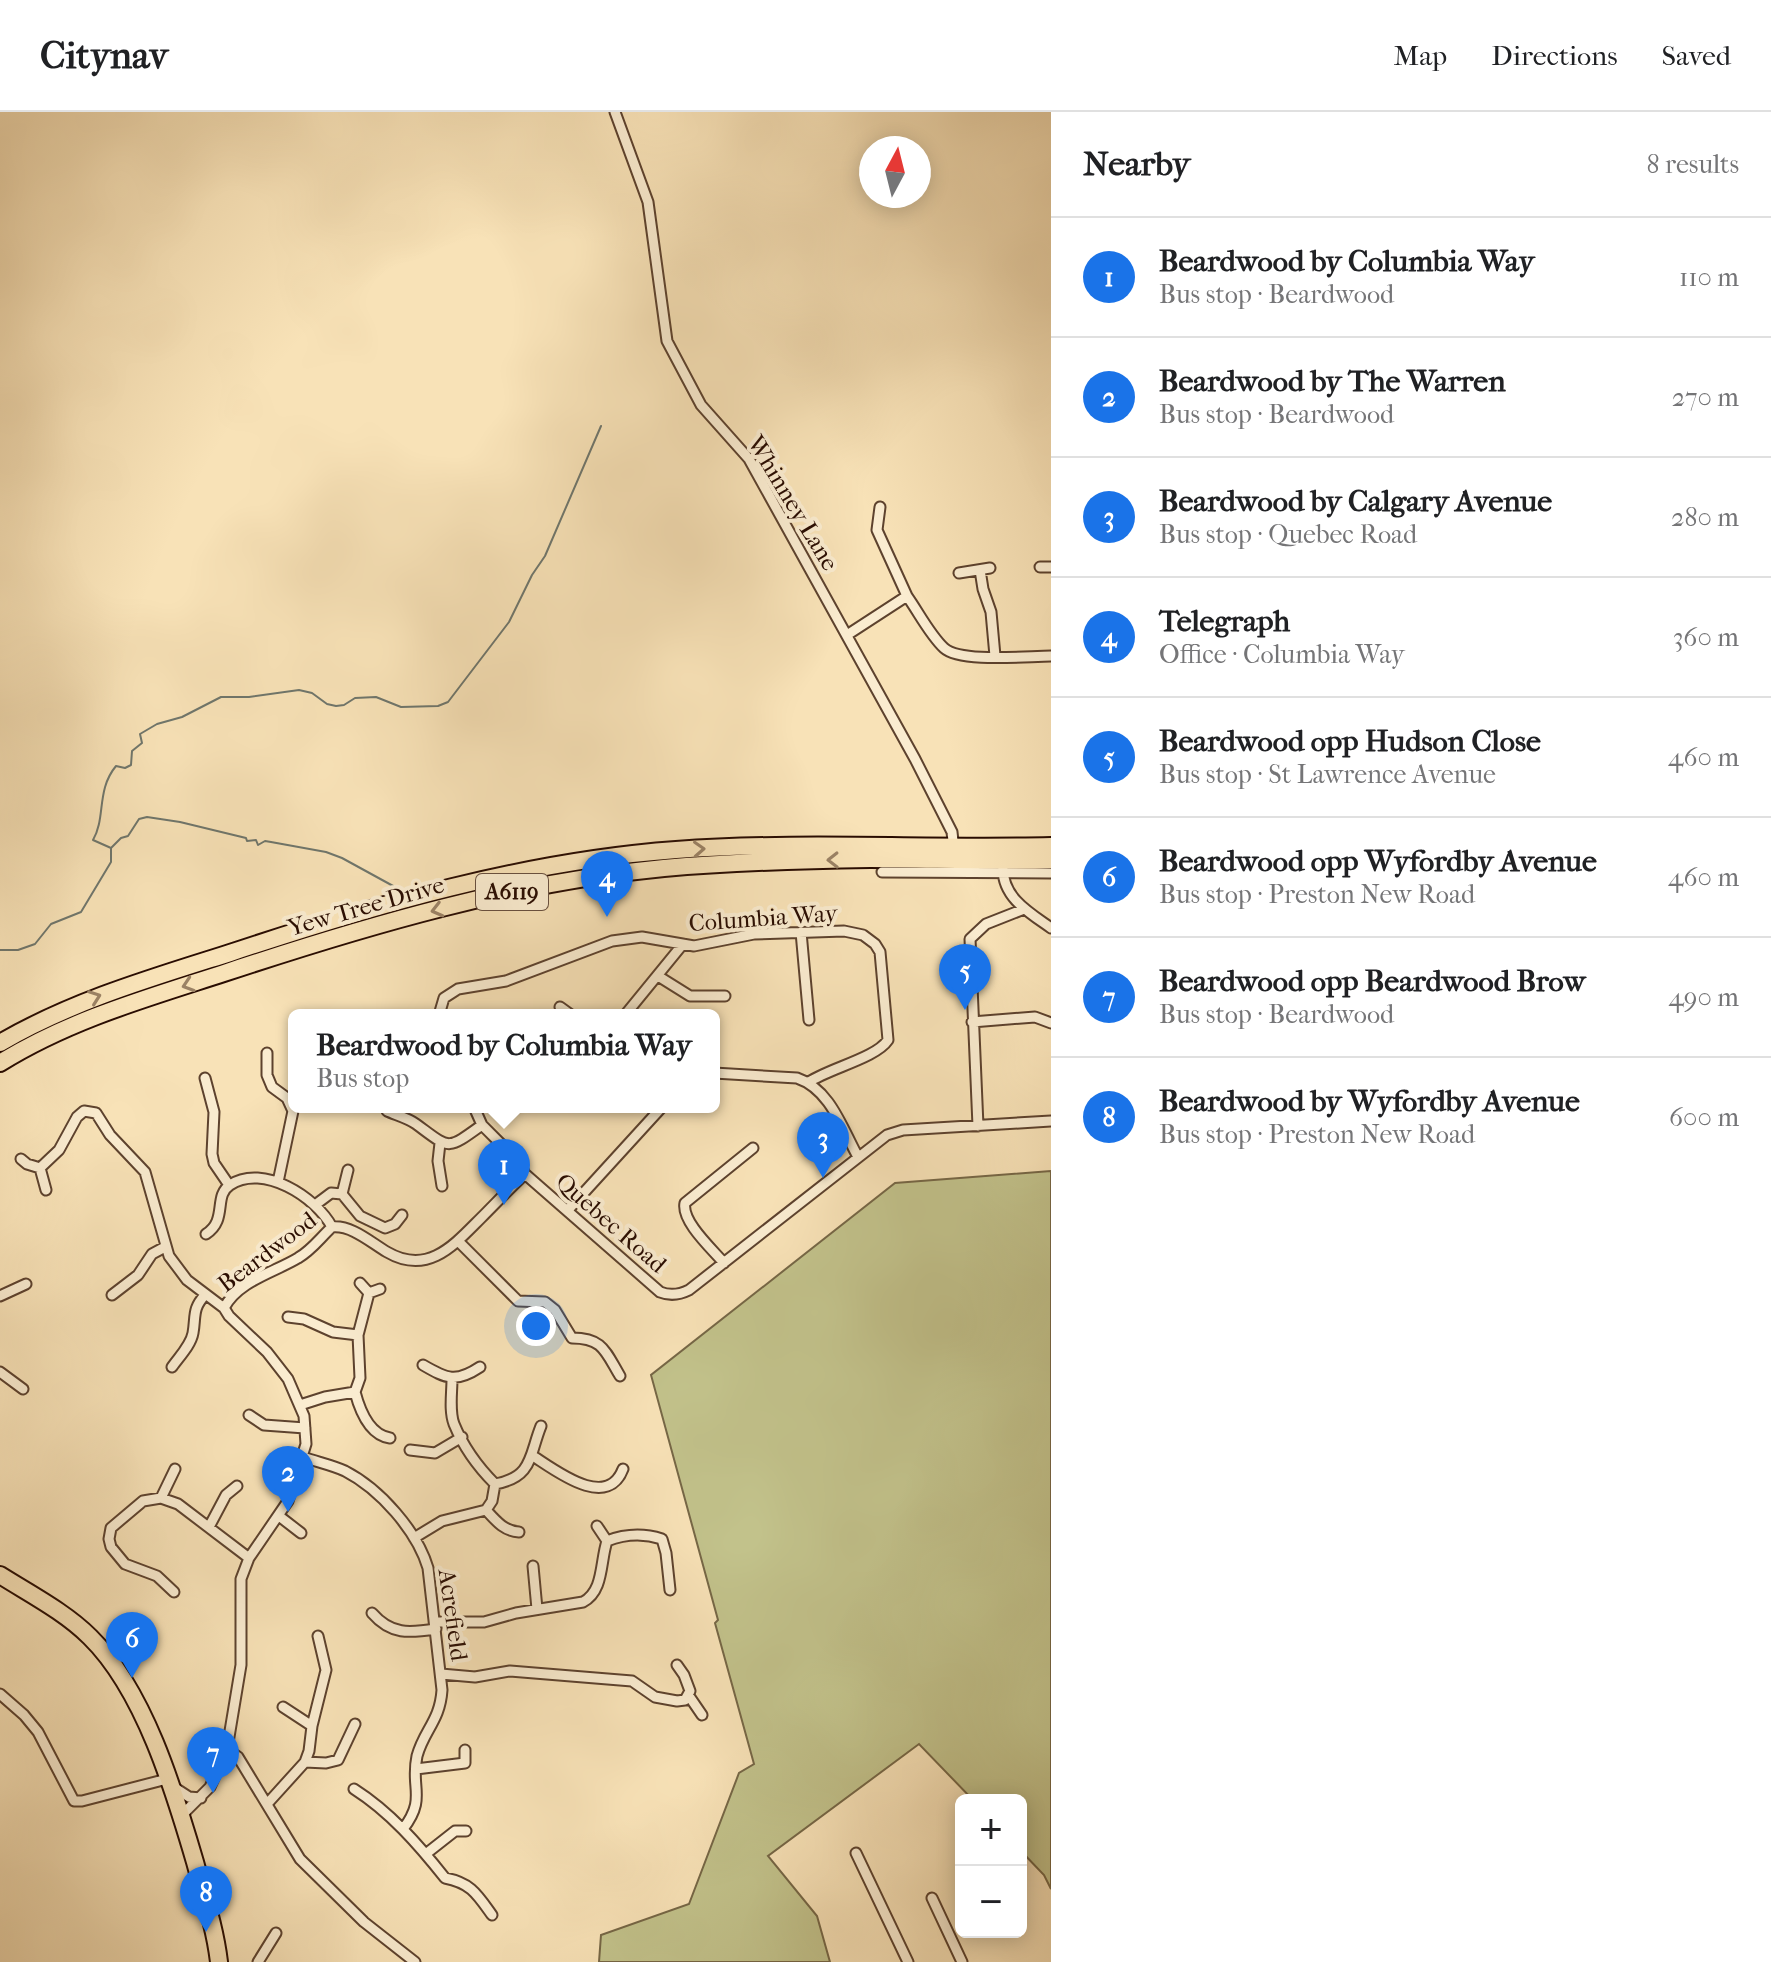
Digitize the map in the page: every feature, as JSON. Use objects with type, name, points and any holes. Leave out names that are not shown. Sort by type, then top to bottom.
[{"type":"highway","name":"Yew Tree Drive","points":[[1003,861],[1051,846]]},
{"type":"highway","name":"Yew Tree Drive","points":[[0,1043],[64,1009],[264,941],[374,909],[477,891],[584,878],[656,860],[819,860],[954,854],[1003,861],[1051,860]]},
{"type":"highway","name":"Yew Tree Drive","points":[[0,1063],[71,1026],[477,891]]},
{"type":"highway","points":[[64,1009],[71,1026]]},
{"type":"highway","points":[[0,1575],[55,1609],[90,1637],[131,1694],[148,1725],[181,1816],[213,1926],[219,1962]]},
{"type":"street","name":"Whinney Lane","points":[[615,112],[648,202],[667,341],[701,405],[749,459],[952,832],[954,854]]},
{"type":"street","points":[[880,507],[877,530],[907,596],[943,647],[953,655],[967,658],[1051,656]]},
{"type":"street","points":[[1040,567],[1051,567]]},
{"type":"street","points":[[959,573],[985,569],[995,656]]},
{"type":"street","points":[[847,635],[907,596]]},
{"type":"street","points":[[882,872],[1003,861],[1051,873]]},
{"type":"street","points":[[1003,861],[1008,893],[1051,928]]},
{"type":"street","points":[[978,1126],[970,939],[986,924],[1024,909]]},
{"type":"street","points":[[801,932],[809,1020]]},
{"type":"street","name":"Columbia Way","points":[[441,1009],[444,998],[458,989],[506,981],[612,941],[642,937],[694,946],[754,934],[852,932],[863,935],[875,944],[881,958],[888,1040],[883,1047],[809,1082]]},
{"type":"street","points":[[630,1009],[683,944]]},
{"type":"street","points":[[658,976],[690,996],[725,996]]},
{"type":"street","points":[[972,1022],[1035,1017],[1051,1023]]},
{"type":"street","points":[[267,1053],[267,1075],[272,1087],[288,1100]]},
{"type":"street","points":[[720,1073],[797,1078],[809,1082],[828,1101],[858,1157]]},
{"type":"street","points":[[205,1078],[214,1112],[214,1163],[229,1185]]},
{"type":"street","points":[[40,1168],[59,1150],[77,1117],[84,1111],[96,1113],[110,1135],[145,1172],[154,1196],[165,1247],[177,1269],[224,1308]]},
{"type":"street","points":[[278,1182],[293,1113]]},
{"type":"street","points":[[392,1113],[413,1122],[440,1143],[458,1142],[482,1125]]},
{"type":"street","points":[[477,1113],[482,1125],[519,1162],[525,1174]]},
{"type":"street","points":[[568,1210],[657,1113]]},
{"type":"street","name":"Quebec Road","points":[[525,1174],[660,1292],[682,1294],[894,1132],[1051,1121]]},
{"type":"street","points":[[440,1143],[438,1161],[442,1186]]},
{"type":"street","points":[[724,1263],[689,1222],[684,1214],[685,1203],[753,1148]]},
{"type":"street","points":[[21,1159],[40,1168]]},
{"type":"street","points":[[40,1168],[46,1190]]},
{"type":"street","points":[[342,1194],[348,1170]]},
{"type":"street","name":"Beardwood","points":[[181,1816],[201,1798],[217,1773],[227,1749],[241,1665],[239,1588],[249,1558],[279,1516],[294,1487],[303,1457],[305,1428],[300,1405],[288,1379],[267,1352],[224,1308],[228,1300],[260,1277],[312,1248],[332,1227],[348,1229],[398,1258],[410,1261],[433,1258],[458,1241],[525,1174]]},
{"type":"street","points":[[206,1234],[219,1220],[223,1193],[229,1185],[251,1180],[278,1182],[303,1195],[332,1227]]},
{"type":"street","points":[[315,1205],[331,1193],[342,1194],[360,1216],[385,1228],[395,1224],[402,1215]]},
{"type":"street","points":[[458,1241],[518,1301],[545,1302],[555,1310],[572,1338],[591,1338],[602,1346],[620,1376]]},
{"type":"street","points":[[112,1295],[138,1275],[152,1254],[165,1247]]},
{"type":"street","points":[[360,1283],[369,1293]]},
{"type":"street","points":[[0,1296],[26,1284]]},
{"type":"street","points":[[369,1293],[380,1289]]},
{"type":"street","points":[[369,1293],[358,1335],[360,1378],[355,1392],[372,1428],[379,1435],[390,1438]]},
{"type":"street","points":[[172,1367],[189,1344],[196,1304],[205,1295]]},
{"type":"street","points":[[288,1317],[304,1319],[333,1332],[358,1335]]},
{"type":"street","points":[[423,1365],[452,1379],[480,1367]]},
{"type":"street","points":[[0,1372],[23,1389]]},
{"type":"street","points":[[452,1379],[454,1425],[479,1468],[495,1484]]},
{"type":"street","points":[[300,1405],[355,1392]]},
{"type":"street","points":[[249,1415],[264,1425],[305,1428]]},
{"type":"street","points":[[495,1484],[507,1482],[524,1472],[533,1456],[541,1426]]},
{"type":"street","points":[[410,1450],[435,1453],[462,1437]]},
{"type":"street","points":[[533,1456],[571,1481],[592,1487],[615,1482],[623,1469]]},
{"type":"street","name":"Acrefield","points":[[303,1457],[344,1471],[385,1503],[414,1538],[428,1568],[441,1674],[441,1706],[421,1744],[416,1769],[417,1807],[403,1829]]},
{"type":"street","points":[[161,1498],[175,1469]]},
{"type":"street","points":[[414,1538],[442,1521],[486,1510],[492,1501],[495,1484]]},
{"type":"street","points":[[209,1527],[226,1495],[237,1486]]},
{"type":"street","points":[[174,1592],[157,1576],[119,1559],[109,1539],[111,1528],[143,1501],[161,1498],[178,1504],[249,1558]]},
{"type":"street","points":[[486,1510],[501,1526],[510,1532],[519,1532]]},
{"type":"street","points":[[279,1516],[301,1533]]},
{"type":"street","points":[[597,1526],[607,1541]]},
{"type":"street","points":[[607,1541],[622,1535],[650,1535],[662,1539],[670,1590]]},
{"type":"street","points":[[372,1613],[389,1629],[409,1633],[436,1625],[484,1622],[537,1609],[572,1606],[593,1597],[599,1585],[607,1541]]},
{"type":"street","points":[[533,1566],[537,1609]]},
{"type":"street","points":[[267,1804],[305,1762],[309,1751],[326,1670],[318,1636]]},
{"type":"street","points":[[677,1665],[684,1675],[689,1696],[702,1715]]},
{"type":"street","points":[[441,1674],[475,1677],[510,1671],[632,1681],[665,1700],[677,1701],[689,1696]]},
{"type":"street","points":[[0,1694],[38,1732],[74,1801],[168,1782],[189,1797],[201,1798]]},
{"type":"street","points":[[283,1707],[312,1726]]},
{"type":"street","points":[[305,1762],[334,1763],[338,1760],[355,1724]]},
{"type":"street","points":[[227,1749],[238,1757],[300,1859],[364,1922],[415,1962]]},
{"type":"street","points":[[416,1769],[465,1763],[465,1750]]},
{"type":"street","points":[[354,1789],[378,1805],[403,1829],[427,1853],[445,1878],[463,1881],[492,1915]]},
{"type":"street","points":[[427,1853],[455,1831],[466,1831]]},
{"type":"street","points":[[856,1853],[908,1962]]},
{"type":"street","points":[[932,1898],[962,1962]]},
{"type":"street","points":[[258,1962],[276,1933]]},
{"type":"green space","points":[[1051,1171],[1051,1889],[1044,1875],[1027,1857],[1027,1794],[967,1794],[919,1744],[768,1856],[817,1916],[830,1962],[599,1962],[601,1935],[689,1904],[739,1773],[754,1764],[651,1375],[895,1183]]},
{"type":"waterway","points":[[111,848],[93,840],[106,785],[116,766],[125,768],[131,765],[132,751],[142,743],[140,734],[157,724],[182,717],[221,697],[249,697],[299,690],[312,693],[327,704],[336,706],[355,698],[376,697],[401,707],[438,706],[448,702],[509,622],[545,556],[601,426]]},
{"type":"waterway","points":[[0,950],[18,950],[35,944],[51,924],[81,912],[111,862],[111,848],[121,838],[128,836],[139,819],[147,817],[180,822],[246,838],[247,841],[256,840],[258,845],[265,841],[326,852],[395,887]]},
{"type":"place","name":"Telegraph","points":[[607,917]]},
{"type":"place","name":"Beardwood opp Hudson Close","points":[[965,1010]]},
{"type":"place","name":"Beardwood by Calgary Avenue","points":[[823,1178]]},
{"type":"place","name":"Beardwood by Columbia Way","points":[[504,1205]]},
{"type":"place","name":"Beardwood by The Warren","points":[[288,1512]]},
{"type":"place","name":"Beardwood opp Wyfordby Avenue","points":[[132,1678]]},
{"type":"place","name":"Beardwood opp Beardwood Brow","points":[[213,1793]]},
{"type":"place","name":"Beardwood by Wyfordby Avenue","points":[[206,1932]]}]
